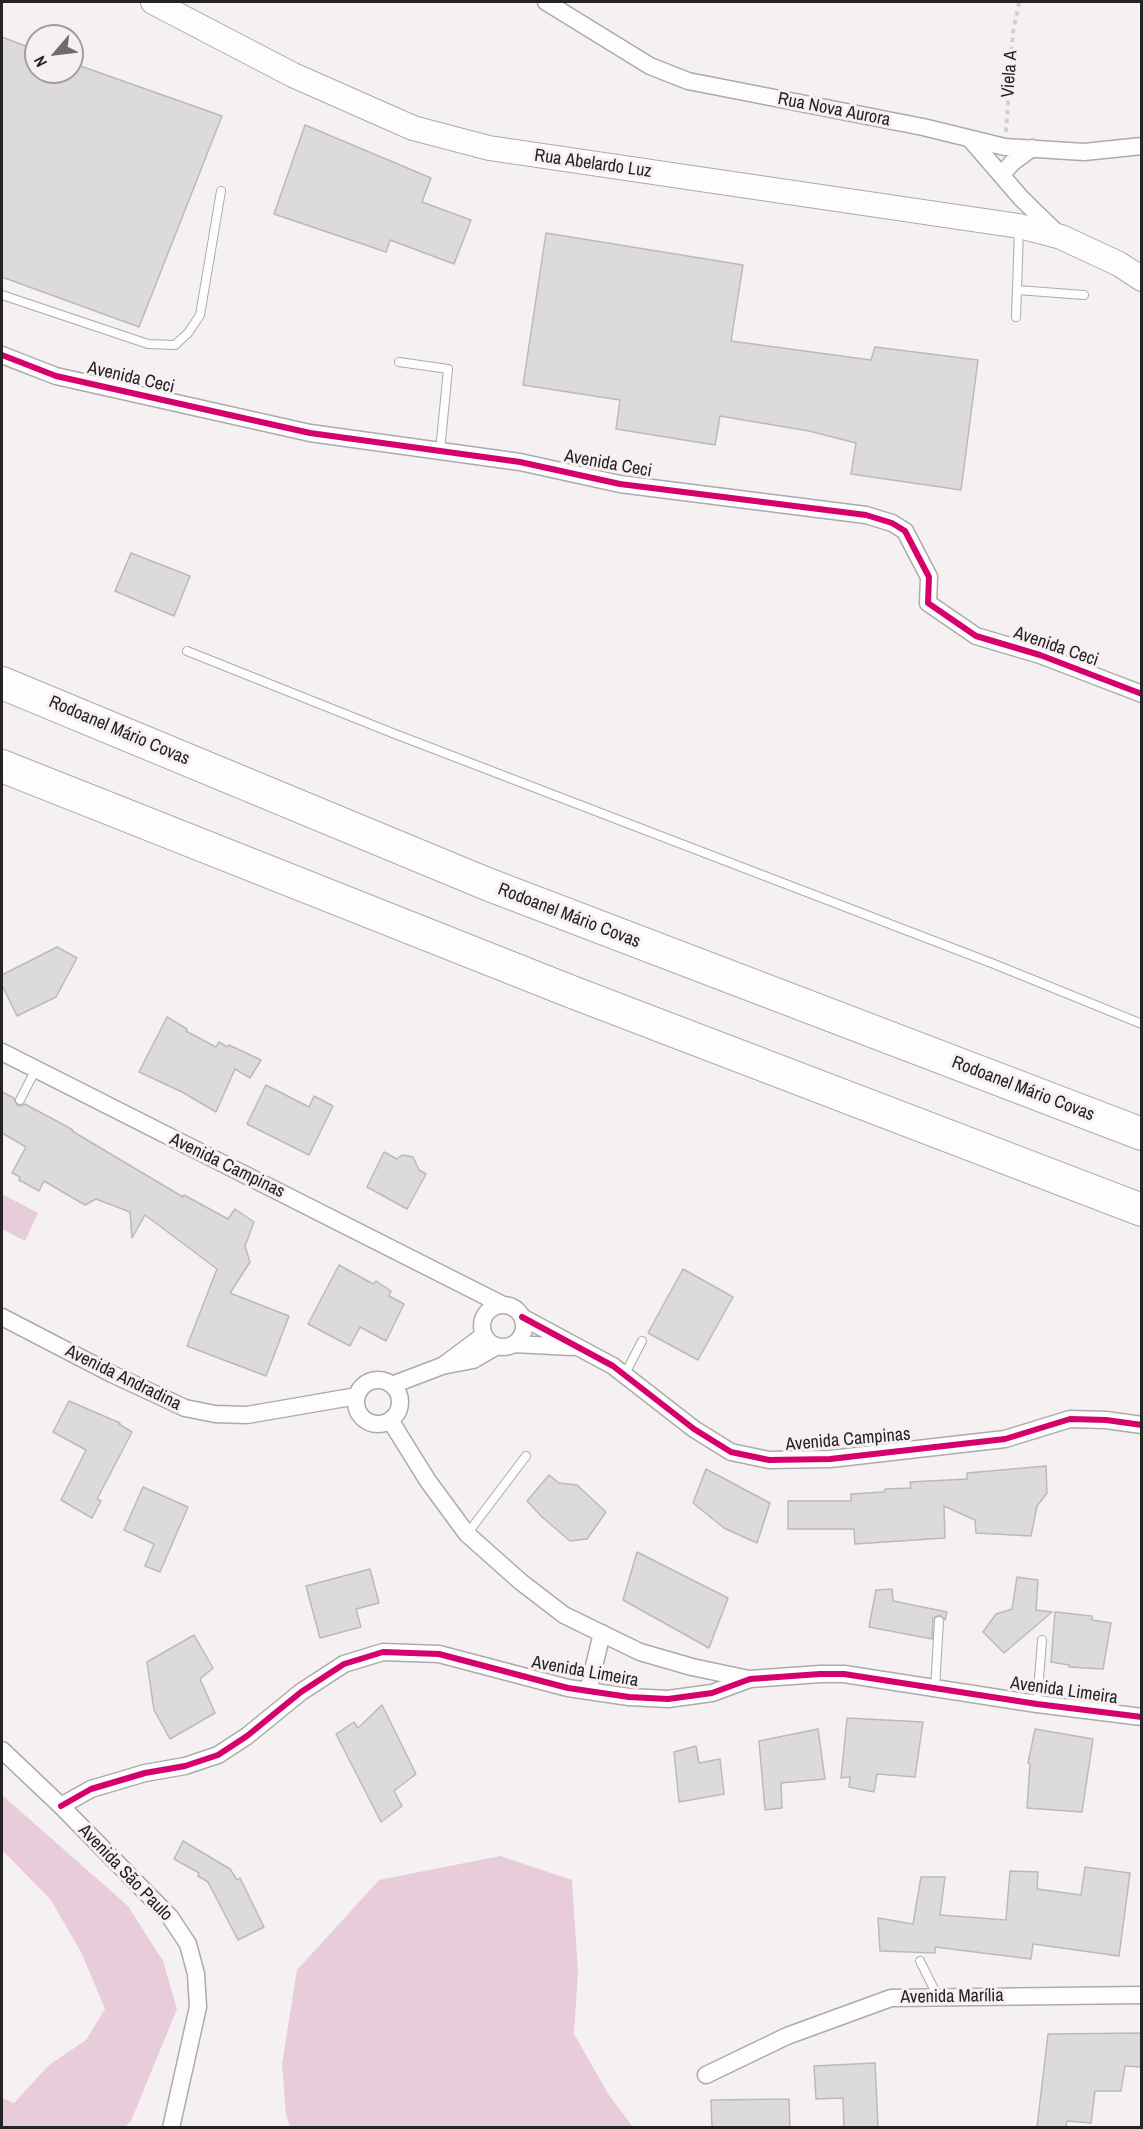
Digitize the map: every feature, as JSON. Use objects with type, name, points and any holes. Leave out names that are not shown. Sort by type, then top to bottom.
[{"type":"highway","name":"Rodoanel Mário Covas","points":[[2,683],[498,888],[1142,1134]]},
{"type":"highway","points":[[2,766],[572,992],[1142,1210]]},
{"type":"main road","name":"Rua Abelardo Luz","points":[[153,2],[293,75],[413,128],[489,148],[1019,226],[1061,237],[1119,264],[1142,279]]},
{"type":"street","name":"Rua Nova Aurora","points":[[546,2],[650,66],[688,81],[923,127],[1005,147],[1084,152],[1142,146]]},
{"type":"street","name":"Rua Abelardo Luz","points":[[970,139],[1061,237]]},
{"type":"street","points":[[1001,175],[1013,162],[1032,148]]},
{"type":"street","name":"Avenida Ceci","points":[[2,355],[56,376],[298,431],[520,462],[620,484],[866,515],[892,523],[905,531],[929,577],[928,603],[976,636],[1040,655],[1142,694]]},
{"type":"street","name":"Avenida Campinas","points":[[2,1052],[502,1305]]},
{"type":"street","name":"Avenida Campinas","points":[[452,1281],[485,1315]]},
{"type":"street","points":[[502,1305],[514,1308],[522,1317],[524,1327],[521,1337],[514,1344],[506,1347],[489,1342],[484,1335],[482,1324],[485,1315],[493,1308],[502,1305]]},
{"type":"street","name":"Avenida Andradina","points":[[2,1317],[112,1374],[185,1408],[215,1414],[247,1415],[357,1395]]},
{"type":"street","name":"Avenida Campinas","points":[[522,1317],[613,1366],[694,1429],[730,1452],[770,1460],[830,1459],[1005,1439],[1070,1419],[1106,1420],[1142,1425]]},
{"type":"street","points":[[442,1366],[484,1335]]},
{"type":"street","name":"Avenida Campinas","points":[[514,1344],[579,1347]]},
{"type":"street","points":[[392,1385],[442,1366],[473,1360],[497,1346]]},
{"type":"street","points":[[372,1380],[382,1380],[392,1385],[398,1394],[400,1403],[397,1413],[390,1420],[380,1424],[370,1422],[361,1416],[356,1406],[357,1395],[362,1386],[372,1380]]},
{"type":"street","points":[[390,1420],[428,1482],[467,1534],[520,1582],[564,1615],[640,1652],[692,1667],[750,1679]]},
{"type":"street","points":[[588,1691],[602,1633]]},
{"type":"street","name":"Avenida Limeira","points":[[61,1806],[91,1789],[145,1773],[185,1766],[219,1755],[247,1736],[301,1692],[344,1664],[383,1652],[440,1654],[568,1688],[629,1698],[668,1699],[712,1693],[750,1679],[844,1674],[1037,1704],[1142,1716]]},
{"type":"street","name":"Avenida São Paulo","points":[[2,1750],[61,1806],[170,1917],[188,1944],[196,1974],[198,2007],[168,2126]]},
{"type":"street","name":"Avenida Marília","points":[[706,2075],[787,2036],[891,1998],[1142,1995]]},
{"type":"lane","points":[[2,295],[148,344],[175,345],[188,333],[200,315],[221,191]]},
{"type":"lane","points":[[1016,317],[1019,226]]},
{"type":"lane","points":[[1017,290],[1084,295]]},
{"type":"lane","points":[[399,362],[448,369],[440,451]]},
{"type":"lane","points":[[187,651],[394,734],[994,964],[1142,1024]]},
{"type":"lane","points":[[20,1100],[36,1070]]},
{"type":"lane","points":[[624,1376],[642,1341]]},
{"type":"lane","points":[[467,1534],[526,1456]]},
{"type":"lane","points":[[935,1688],[939,1621]]},
{"type":"lane","points":[[1037,1704],[1042,1640]]},
{"type":"lane","points":[[920,1960],[938,1997]]},
{"type":"shaded area","points":[[2,1194],[38,1213],[25,1241],[2,1229]]},
{"type":"shaded area","points":[[2,1795],[128,1906],[163,1961],[177,2009],[131,2121],[125,2127],[2,2127],[2,2098],[14,2103],[49,2065],[86,2040],[105,2009],[82,1954],[51,1900],[2,1850]]},
{"type":"shaded area","points":[[500,1856],[572,1880],[578,1971],[574,2034],[609,2095],[633,2127],[290,2127],[286,2115],[282,2064],[297,1970],[379,1880]]},
{"type":"building","points":[[2,37],[24,45],[24,84],[84,84],[84,67],[222,116],[139,327],[2,277]]},
{"type":"building","points":[[305,125],[431,178],[422,202],[471,220],[454,264],[390,240],[386,252],[274,214]]},
{"type":"building","points":[[546,233],[743,265],[731,341],[871,360],[875,347],[978,360],[961,490],[851,474],[856,443],[809,431],[720,416],[715,445],[616,429],[620,400],[523,385]]},
{"type":"building","points":[[131,553],[190,576],[174,616],[115,591]]},
{"type":"building","points":[[57,947],[77,958],[56,997],[17,1016],[2,985],[2,975]]},
{"type":"building","points":[[167,1017],[187,1029],[186,1031],[216,1047],[219,1042],[261,1060],[250,1078],[235,1069],[216,1112],[182,1092],[139,1072]]},
{"type":"building","points":[[266,1085],[309,1107],[314,1096],[333,1106],[309,1155],[247,1124]]},
{"type":"building","points":[[2,1092],[14,1098],[17,1105],[25,1104],[73,1130],[183,1197],[184,1195],[228,1219],[235,1209],[254,1222],[245,1246],[250,1262],[230,1293],[289,1316],[266,1376],[187,1346],[217,1269],[145,1215],[132,1238],[130,1212],[96,1199],[85,1205],[44,1181],[39,1191],[19,1180],[20,1177],[12,1173],[26,1147],[2,1133]]},
{"type":"building","points":[[384,1152],[397,1159],[402,1155],[413,1157],[419,1170],[426,1174],[407,1209],[367,1187]]},
{"type":"building","points":[[339,1265],[373,1284],[376,1281],[391,1291],[389,1296],[404,1304],[386,1341],[360,1327],[350,1346],[308,1324]]},
{"type":"building","points":[[683,1269],[733,1297],[698,1360],[648,1333]]},
{"type":"building","points":[[69,1401],[120,1423],[132,1432],[97,1499],[101,1501],[92,1518],[61,1500],[86,1450],[53,1432]]},
{"type":"building","points":[[1046,1466],[1047,1493],[1037,1506],[1031,1536],[976,1533],[975,1520],[944,1506],[945,1538],[855,1544],[854,1529],[788,1529],[788,1501],[851,1501],[851,1494],[911,1488],[910,1482],[967,1479],[967,1473]]},
{"type":"building","points":[[706,1469],[770,1503],[757,1543],[724,1528],[693,1503]]},
{"type":"building","points":[[549,1475],[559,1483],[577,1485],[606,1512],[587,1539],[570,1541],[527,1501]]},
{"type":"building","points":[[143,1487],[188,1507],[160,1572],[145,1566],[154,1544],[124,1530]]},
{"type":"building","points":[[637,1552],[728,1598],[709,1648],[623,1600]]},
{"type":"building","points":[[370,1569],[379,1603],[356,1609],[361,1627],[320,1638],[306,1586]]},
{"type":"building","points":[[1017,1577],[1038,1580],[1036,1610],[1052,1612],[1004,1653],[983,1632],[996,1614],[1012,1609]]},
{"type":"building","points":[[892,1589],[893,1601],[947,1612],[945,1620],[940,1615],[933,1618],[932,1639],[869,1627],[876,1590]]},
{"type":"building","points":[[1055,1612],[1092,1616],[1092,1620],[1111,1623],[1103,1669],[1069,1667],[1069,1665],[1051,1662]]},
{"type":"building","points":[[194,1635],[213,1668],[200,1679],[215,1713],[170,1739],[154,1710],[147,1662]]},
{"type":"building","points":[[382,1705],[416,1774],[394,1791],[402,1806],[381,1822],[336,1734],[354,1722],[358,1728]]},
{"type":"building","points":[[847,1718],[923,1722],[915,1777],[877,1774],[874,1792],[849,1787],[850,1777],[841,1778]]},
{"type":"building","points":[[818,1729],[825,1779],[781,1783],[782,1808],[765,1810],[759,1741]]},
{"type":"building","points":[[1035,1729],[1093,1739],[1082,1812],[1027,1808],[1030,1764],[1028,1763]]},
{"type":"building","points":[[696,1746],[699,1763],[720,1759],[724,1794],[679,1802],[674,1752]]},
{"type":"building","points":[[183,1841],[230,1869],[237,1880],[240,1878],[264,1927],[238,1940],[208,1882],[198,1876],[199,1873],[174,1859]]},
{"type":"building","points":[[1085,1867],[1130,1873],[1119,1956],[1033,1944],[1031,1959],[935,1947],[935,1953],[880,1951],[878,1918],[913,1924],[921,1877],[945,1877],[940,1915],[1006,1920],[1010,1871],[1038,1872],[1037,1889],[1081,1895]]},
{"type":"building","points":[[1142,2033],[1142,2067],[1125,2066],[1121,2091],[1095,2091],[1091,2123],[1067,2121],[1066,2127],[1037,2127],[1048,2034]]},
{"type":"building","points":[[875,2063],[878,2127],[844,2127],[843,2098],[816,2099],[814,2066]]},
{"type":"building","points":[[789,2099],[790,2127],[712,2127],[711,2100]]},
{"type":"cycle path","points":[[2,355],[56,376],[310,433],[520,462],[620,484],[866,515],[892,523],[905,531],[929,577],[928,603],[976,636],[1040,655],[1142,694]]},
{"type":"cycle path","points":[[522,1317],[613,1366],[694,1429],[731,1452],[769,1460],[830,1459],[1005,1439],[1070,1419],[1106,1420],[1142,1425]]},
{"type":"cycle path","points":[[61,1806],[91,1789],[145,1773],[185,1766],[218,1755],[247,1736],[301,1692],[344,1664],[383,1652],[439,1654],[568,1688],[629,1697],[668,1699],[712,1693],[750,1679],[844,1674],[1037,1704],[1142,1717]]}]
